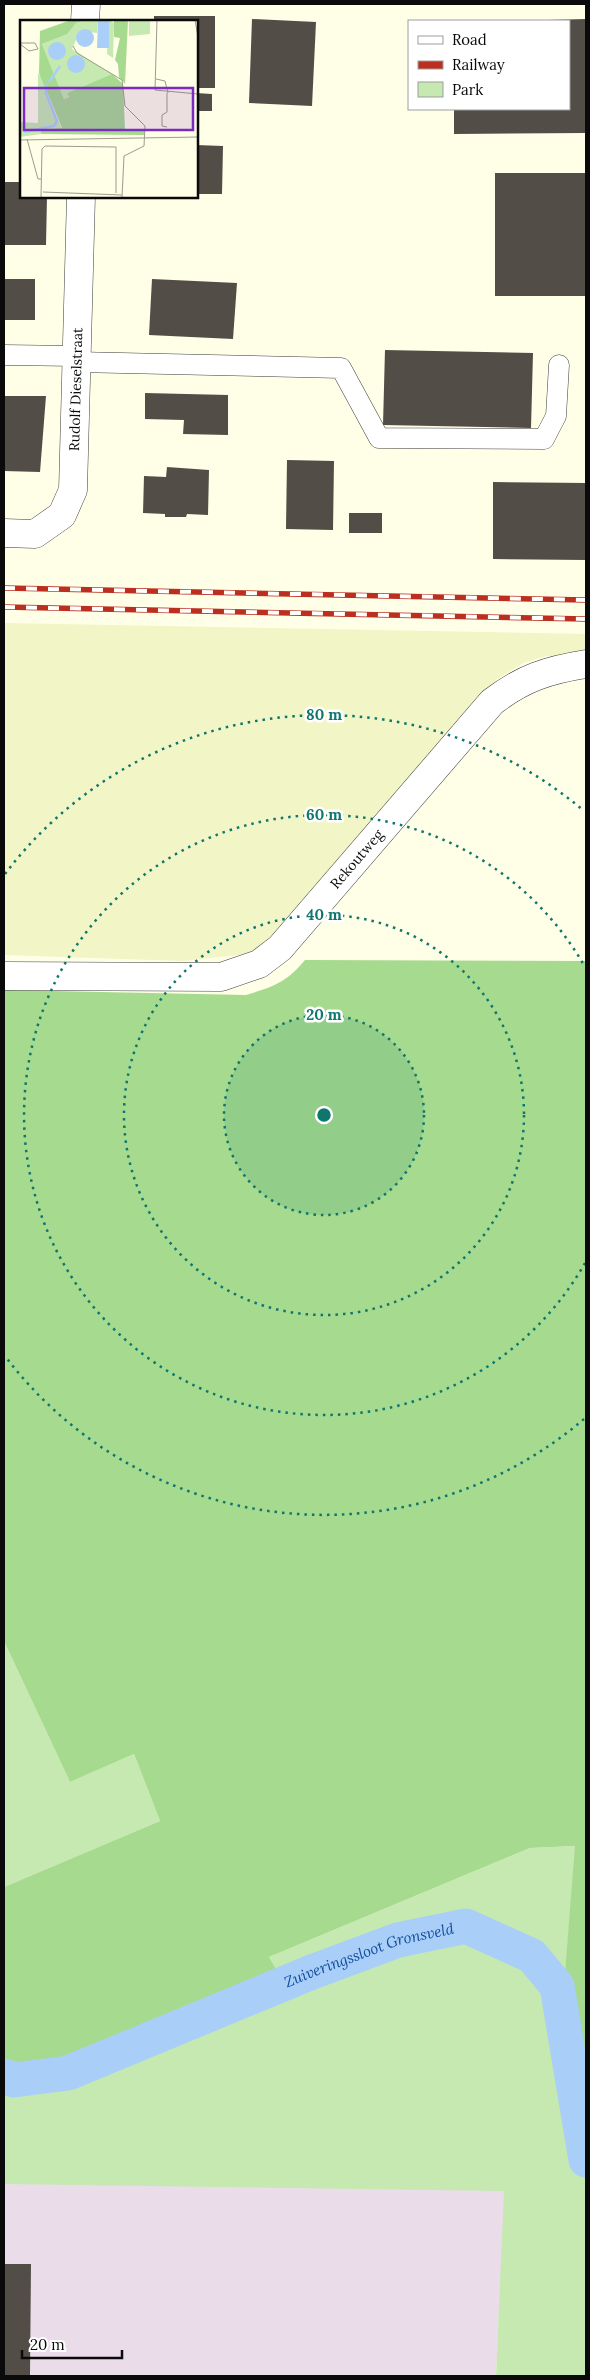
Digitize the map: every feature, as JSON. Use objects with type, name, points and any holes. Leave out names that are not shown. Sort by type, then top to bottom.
[{"type":"street","points":[[85,20],[86,4]]},
{"type":"street","name":"Rudolf Dieselstraat","points":[[4,533],[35,534],[62,515],[73,490],[80,198]]},
{"type":"street","name":"Rekoutweg","points":[[4,976],[221,977],[259,964],[280,948],[492,702],[513,685],[540,673],[586,664]]},
{"type":"lane","points":[[4,355],[341,368],[379,438],[544,439],[556,416],[558,366]]},
{"type":"shaded area","points":[[436,1927],[505,2191],[496,2376],[4,2376],[4,2074],[73,2075]]},
{"type":"green space","points":[[4,623],[586,634],[586,654],[547,656],[523,663],[497,679],[378,822],[257,953],[183,961],[4,955]]},
{"type":"green space","points":[[305,960],[586,961],[586,2137],[564,1984],[575,1846],[530,1848],[269,1957],[287,1988],[73,2075],[38,2079],[4,2074],[4,1887],[160,1821],[134,1754],[70,1782],[4,1641],[4,990],[246,995],[286,979]]},
{"type":"green space","points":[[4,1641],[70,1782],[134,1754],[160,1821],[4,1887]]},
{"type":"green space","points":[[576,1846],[564,1984],[586,2137],[586,2376],[496,2376],[504,2191],[4,2184],[4,2074],[38,2079],[73,2075],[287,1989],[269,1957],[530,1848]]},
{"type":"building","points":[[154,16],[215,16],[215,88],[198,88],[198,20],[154,20]]},
{"type":"building","points":[[252,19],[316,22],[312,106],[249,103]]},
{"type":"building","points":[[586,19],[586,133],[454,134],[454,110],[570,110],[570,20],[548,20]]},
{"type":"building","points":[[198,93],[212,94],[212,111],[198,111]]},
{"type":"building","points":[[198,145],[223,146],[222,194],[198,194]]},
{"type":"building","points":[[495,173],[586,173],[586,296],[495,296]]},
{"type":"building","points":[[4,182],[20,182],[20,198],[47,198],[46,245],[4,245]]},
{"type":"building","points":[[4,279],[35,279],[35,320],[4,320]]},
{"type":"building","points":[[152,279],[237,283],[233,339],[149,335]]},
{"type":"building","points":[[385,350],[533,353],[531,428],[383,425]]},
{"type":"building","points":[[145,393],[228,395],[228,435],[183,434],[184,420],[145,419]]},
{"type":"building","points":[[4,396],[46,396],[40,472],[4,471]]},
{"type":"building","points":[[287,460],[334,461],[333,530],[286,529]]},
{"type":"building","points":[[167,467],[209,470],[208,515],[187,514],[186,517],[165,517],[165,514],[143,513],[144,476],[166,477]]},
{"type":"building","points":[[493,482],[586,483],[586,560],[493,559]]},
{"type":"building","points":[[349,513],[382,513],[382,533],[349,533]]},
{"type":"building","points":[[4,2264],[31,2264],[30,2376],[4,2376]]},
{"type":"waterway","name":"Zuiveringssloot Gronsveld","points":[[4,2076],[14,2080],[68,2073],[312,1972],[398,1940],[466,1926],[532,1956],[557,1986],[586,2160]]},
{"type":"railway","points":[[4,588],[586,600]]},
{"type":"railway","points":[[4,607],[586,619]]}]
